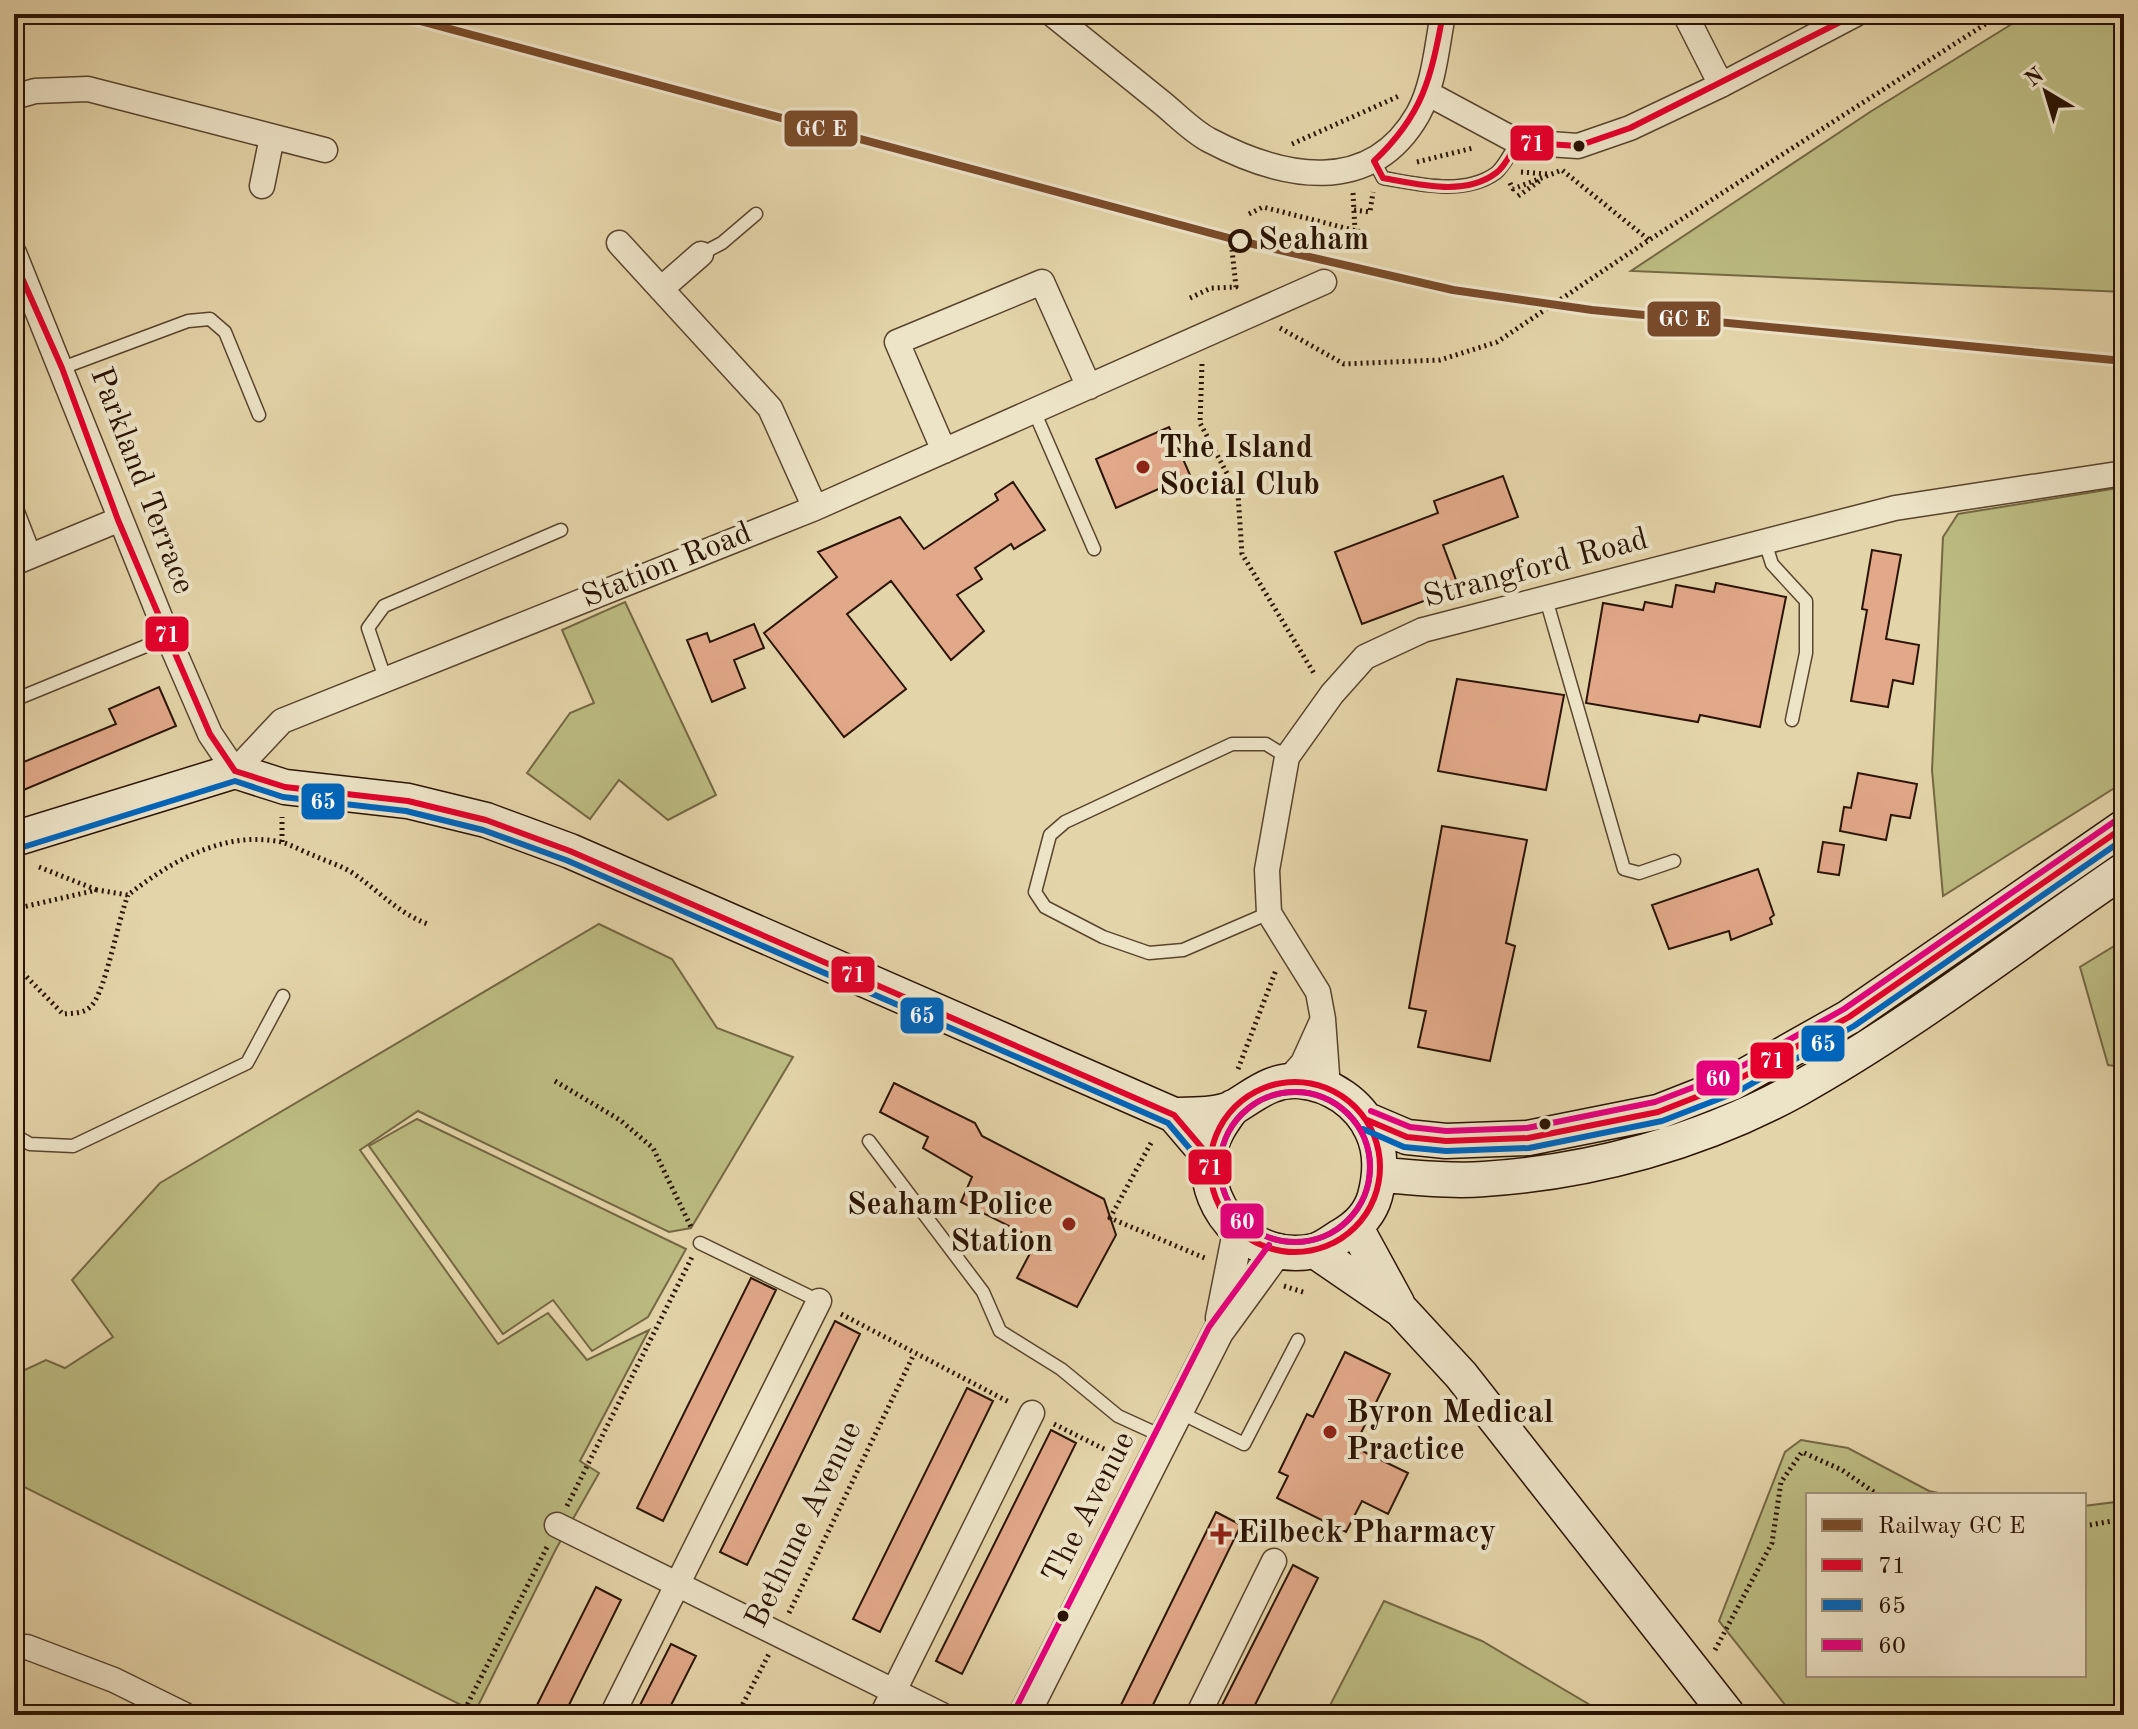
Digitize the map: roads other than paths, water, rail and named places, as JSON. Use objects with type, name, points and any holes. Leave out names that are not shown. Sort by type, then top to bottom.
[{"type":"main road","name":"Station Road","points":[[14,839],[235,771]]},
{"type":"main road","points":[[235,771],[285,787],[408,801],[486,820],[570,851],[1174,1115],[1209,1156]]},
{"type":"main road","points":[[1367,1120],[1407,1137],[1446,1141],[1528,1138],[1622,1121],[1718,1089],[1849,1017],[2124,827]]},
{"type":"main road","points":[[1381,1175],[1481,1180],[1555,1171],[1634,1155],[1718,1126],[1796,1090],[1864,1048],[2124,870]]},
{"type":"main road","points":[[1174,1115],[1234,1092],[1287,1081],[1328,1088],[1350,1101],[1367,1120],[1378,1143],[1381,1175],[1373,1203],[1356,1228],[1315,1251],[1277,1251],[1256,1244],[1238,1232],[1220,1210],[1210,1184],[1209,1156],[1234,1092]]},
{"type":"main road","points":[[1356,1228],[1401,1310]]},
{"type":"main road","points":[[1315,1251],[1401,1310],[1461,1375],[1728,1715]]},
{"type":"street","points":[[1052,14],[1207,139],[1275,164],[1324,175],[1378,170],[1402,138],[1443,14]]},
{"type":"street","points":[[1685,14],[1721,85]]},
{"type":"street","points":[[1415,94],[1518,142],[1578,146],[1630,128],[1721,85],[1856,14]]},
{"type":"street","points":[[14,97],[35,91],[88,89],[325,150]]},
{"type":"street","points":[[262,186],[272,137]]},
{"type":"street","points":[[619,243],[770,408],[815,508]]},
{"type":"street","points":[[661,289],[701,254]]},
{"type":"street","name":"Parkland Terrace","points":[[15,257],[62,368],[118,520],[168,637],[210,734],[235,771]]},
{"type":"street","points":[[944,451],[897,342],[1042,282],[1089,387]]},
{"type":"street","name":"Station Road","points":[[235,771],[282,721],[815,508],[1324,282]]},
{"type":"street","name":"Strangford Road","points":[[1328,1088],[1318,992],[1269,913],[1267,870],[1287,757],[1332,694],[1365,657],[1423,630],[1895,508],[2124,473]]},
{"type":"street","points":[[24,559],[118,520]]},
{"type":"street","points":[[1287,1081],[1303,1063],[1323,1019]]},
{"type":"street","name":"The Avenue","points":[[1218,1332],[1238,1232]]},
{"type":"street","name":"The Avenue","points":[[1024,1715],[1150,1472],[1218,1332],[1277,1251]]},
{"type":"street","points":[[612,1715],[819,1301]]},
{"type":"street","points":[[882,1715],[1032,1413]]},
{"type":"street","points":[[557,1525],[942,1715]]},
{"type":"street","points":[[1198,1715],[1274,1561]]},
{"type":"street","points":[[14,1648],[27,1647],[114,1680],[185,1715]]},
{"type":"lane","points":[[1378,170],[1442,187],[1477,183],[1498,172],[1518,142]]},
{"type":"lane","points":[[701,254],[722,243],[756,214]]},
{"type":"lane","points":[[62,368],[188,321],[210,319],[225,332],[259,415]]},
{"type":"lane","points":[[1034,411],[1094,549]]},
{"type":"lane","points":[[14,501],[24,559]]},
{"type":"lane","points":[[385,678],[368,628],[384,606],[561,530]]},
{"type":"lane","points":[[1765,542],[1772,564],[1806,601],[1806,653],[1792,720]]},
{"type":"lane","points":[[1546,599],[1624,869],[1639,873],[1674,861]]},
{"type":"lane","points":[[14,700],[168,637]]},
{"type":"lane","points":[[1269,913],[1183,950],[1149,953],[1103,937],[1045,907],[1035,892],[1050,835],[1065,822],[1232,744],[1266,744],[1287,757]]},
{"type":"lane","points":[[14,1135],[30,1144],[73,1146],[247,1063],[283,996]]},
{"type":"lane","points":[[869,1141],[983,1292],[1000,1331],[1061,1369],[1118,1416],[1172,1425],[1244,1444],[1298,1340]]},
{"type":"lane","points":[[700,1243],[819,1301]]},
{"type":"place","name":"Seaham","points":[[1240,241]]},
{"type":"place","name":"The Island Social Club","points":[[1143,467]]},
{"type":"place","name":"Seaham Police Station","points":[[1069,1224]]},
{"type":"place","name":"Byron Medical Practice","points":[[1330,1432]]},
{"type":"place","name":"Eilbeck Pharmacy","points":[[1221,1534]]}]
